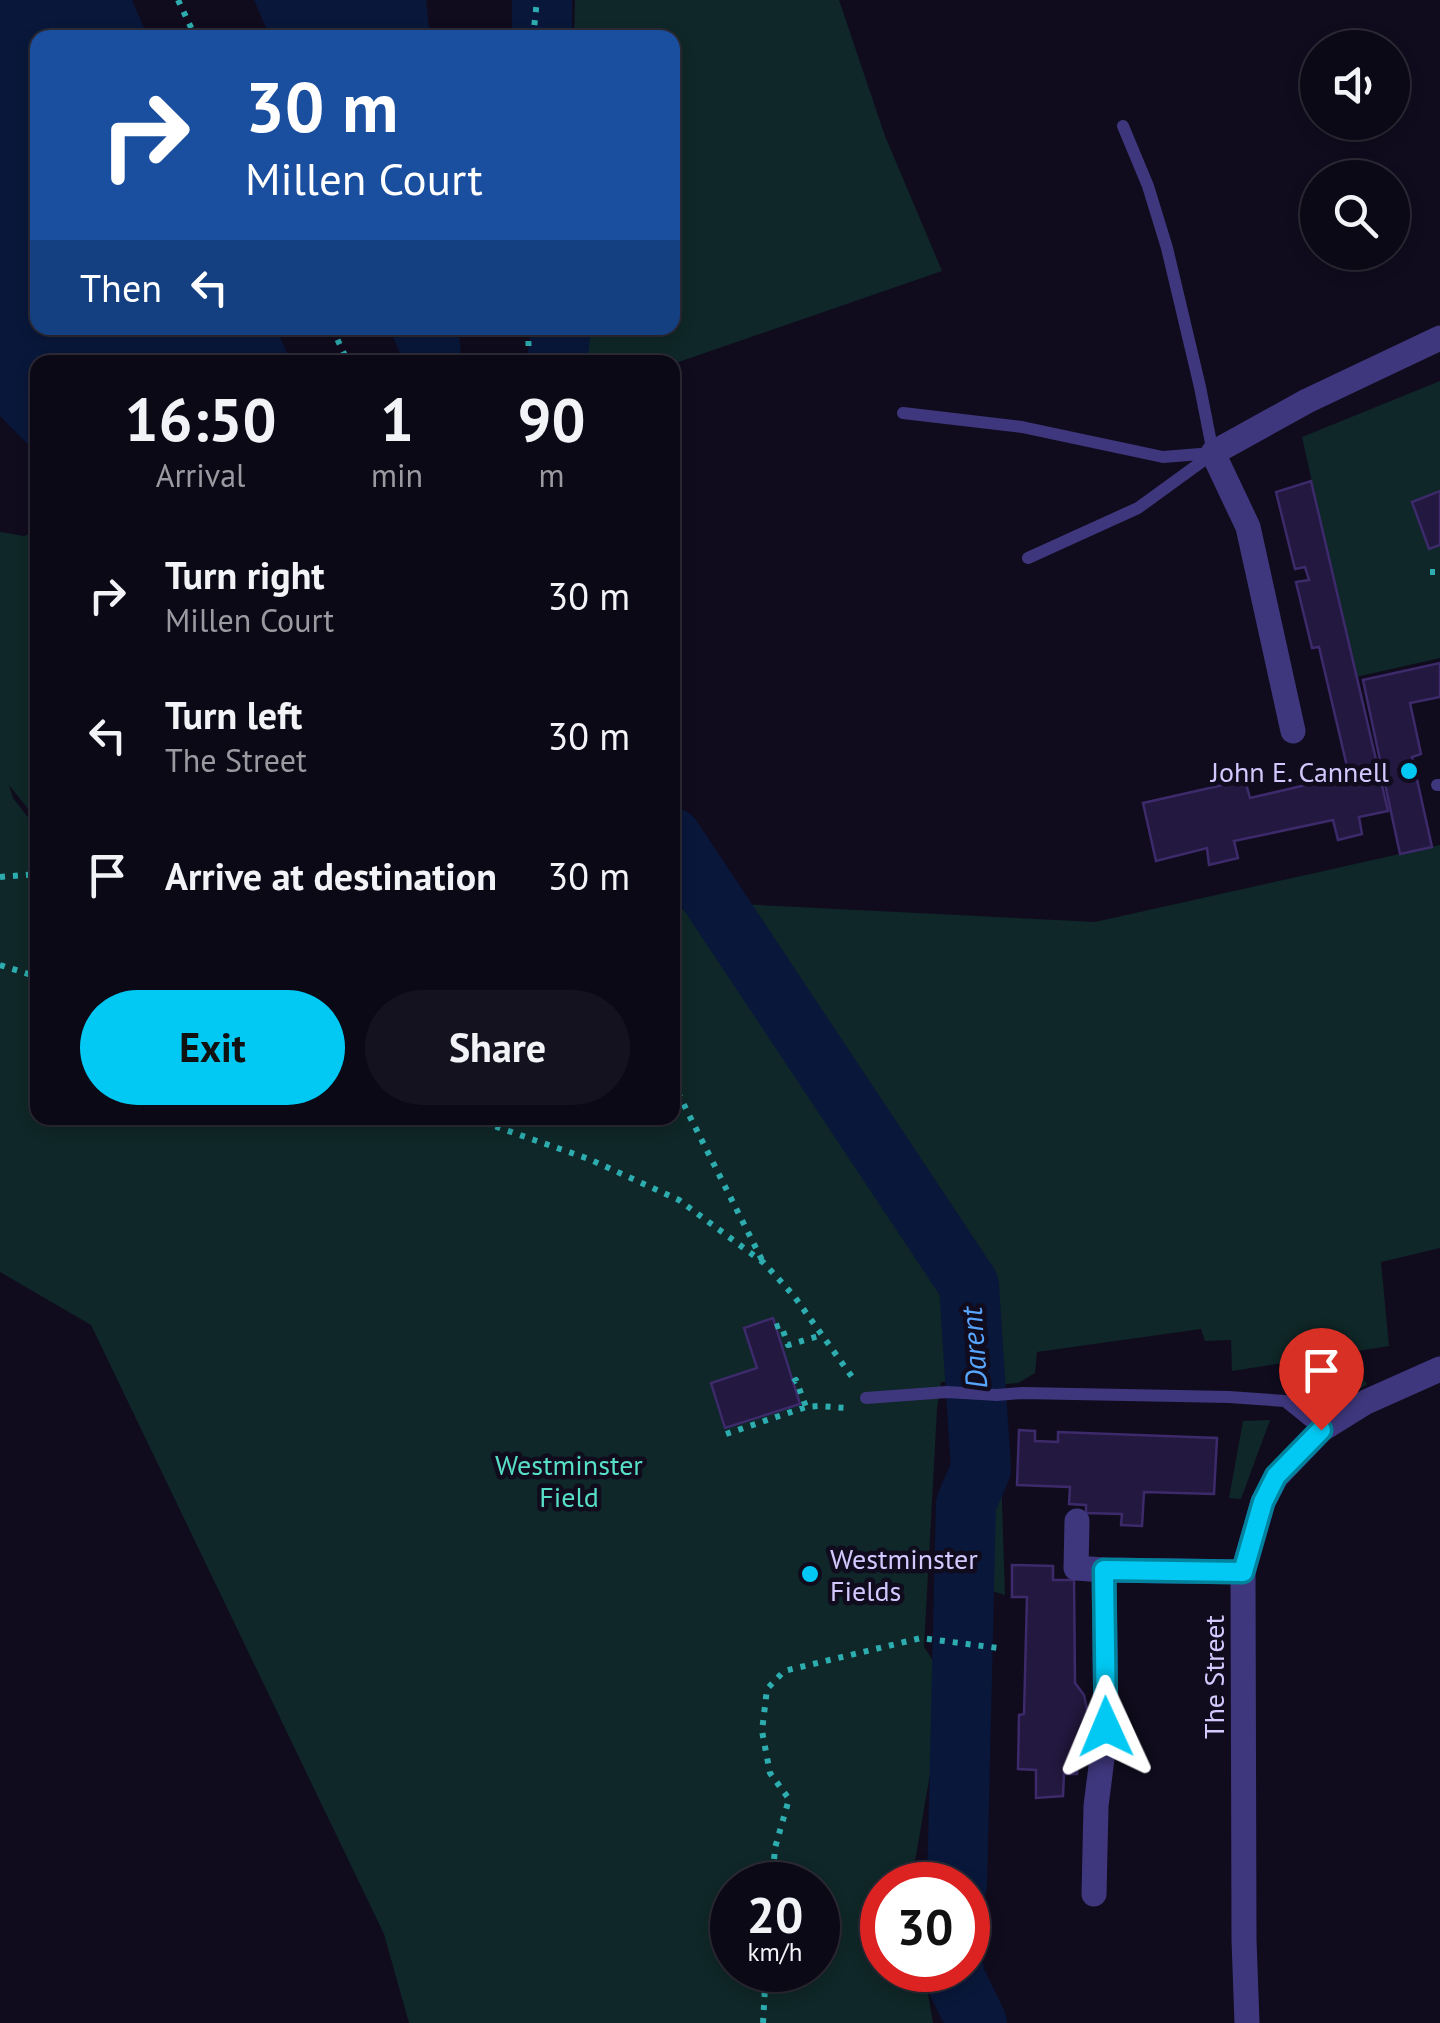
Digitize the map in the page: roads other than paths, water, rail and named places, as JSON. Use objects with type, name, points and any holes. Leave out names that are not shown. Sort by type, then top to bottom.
[{"type":"street","points":[[1294,732],[1248,527],[1213,453],[1307,401],[1440,338]]},
{"type":"street","name":"The Street","points":[[1247,2023],[1243,1572],[1263,1502],[1276,1476],[1321,1430],[1366,1402],[1440,1368]]},
{"type":"street","points":[[1077,1521],[1076,1568],[1243,1572]]},
{"type":"street","points":[[1094,1894],[1096,1806],[1106,1727],[1104,1570]]},
{"type":"lane","points":[[1122,126],[1148,186],[1167,248],[1213,453]]},
{"type":"lane","points":[[904,413],[1022,427],[1163,457],[1213,453]]},
{"type":"lane","points":[[1028,558],[1138,508],[1213,453]]},
{"type":"lane","points":[[864,1403],[947,1392],[1228,1397],[1285,1402],[1321,1430]]},
{"type":"water","points":[[0,0],[132,0],[145,30],[30,30],[30,335],[279,335],[288,355],[30,355],[30,447],[0,416]]},
{"type":"water","points":[[254,0],[426,0],[429,30],[267,30]]},
{"type":"water","points":[[392,335],[459,335],[461,355],[401,355]]},
{"type":"waterway","name":"Darent","points":[[542,0],[542,30]]},
{"type":"waterway","name":"Darent","points":[[558,355],[560,335]]},
{"type":"waterway","name":"Darent","points":[[680,850],[969,1285],[981,1469],[966,1504],[958,1862]]},
{"type":"waterway","name":"Darent","points":[[962,1992],[977,2023]]},
{"type":"place","name":"John E. Cannell","points":[[1409,771]]},
{"type":"place","name":"Westminster Fields","points":[[810,1574]]},
{"type":"park label","name":"Westminster Field","points":[[569,1480]]}]
